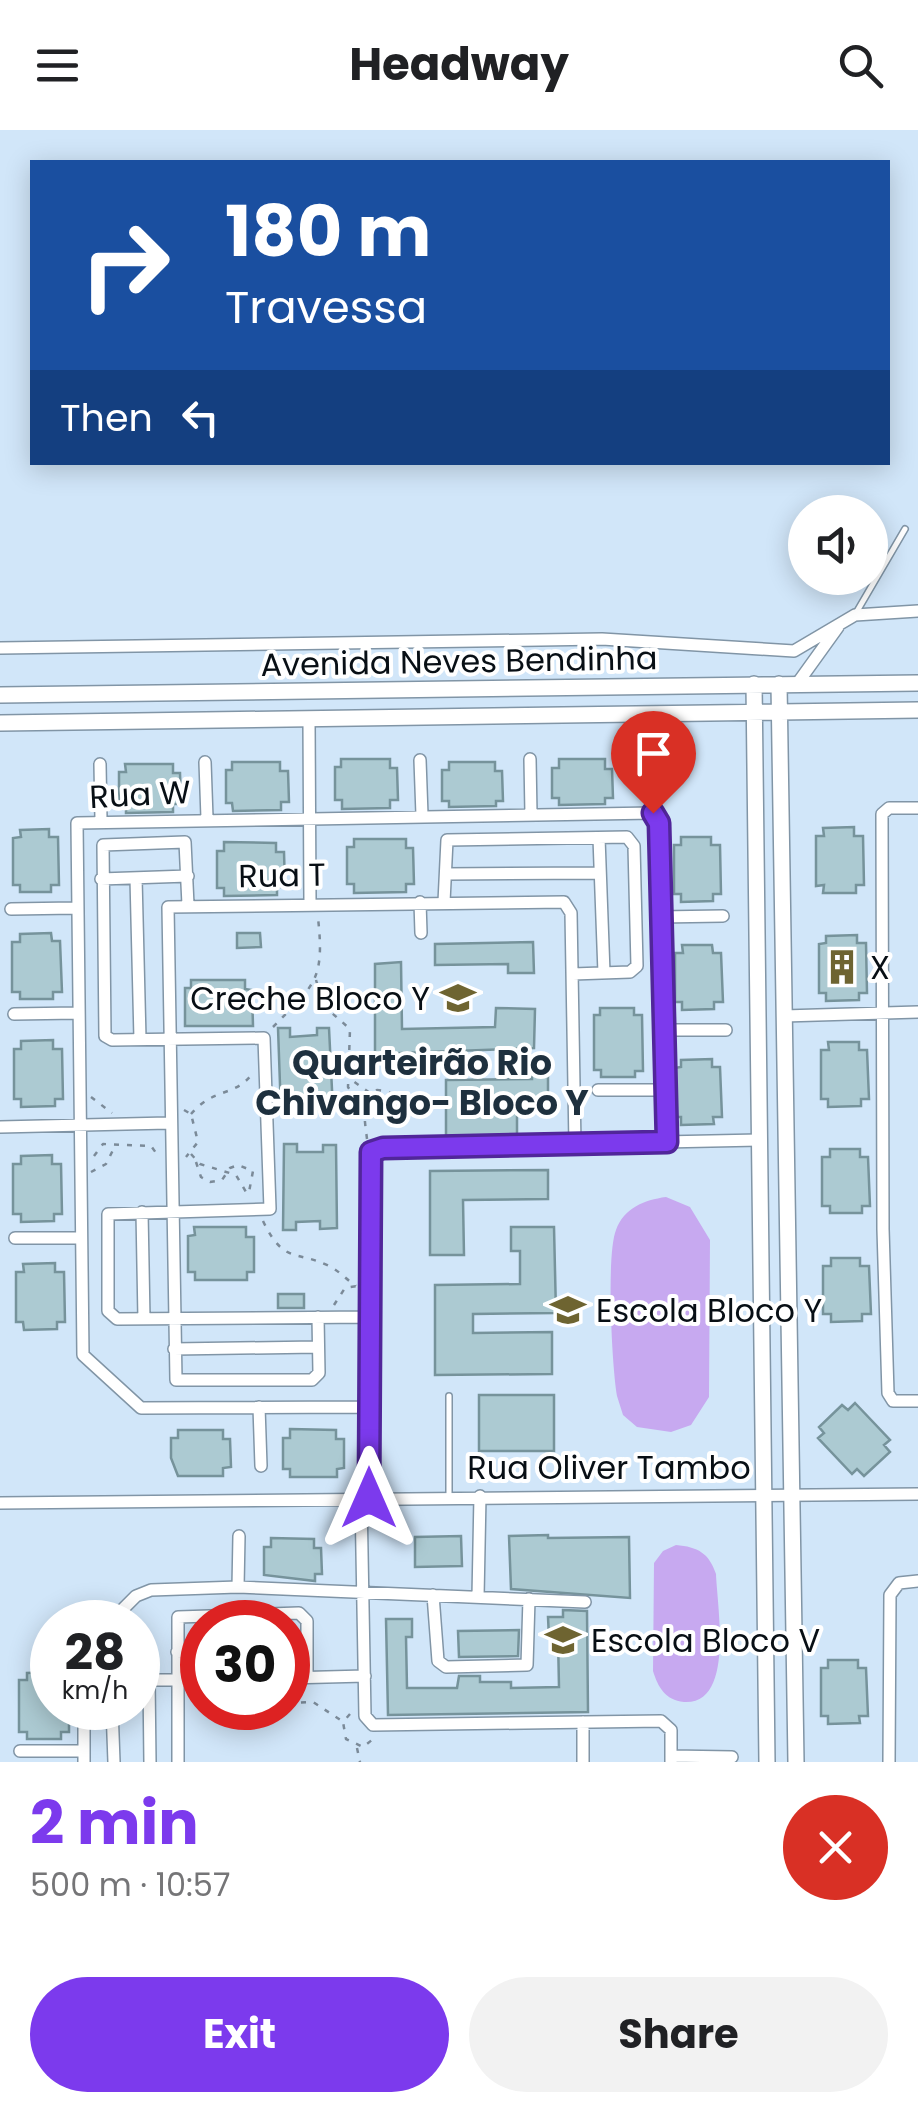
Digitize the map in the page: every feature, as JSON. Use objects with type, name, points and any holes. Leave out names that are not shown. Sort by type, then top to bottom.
[{"type":"street","points":[[0,648],[602,639],[794,650],[849,617],[918,611]]},
{"type":"street","points":[[802,678],[849,617]]},
{"type":"street","points":[[794,650],[802,678]]},
{"type":"street","name":"Avenida Neves Bendinha","points":[[0,695],[779,684],[802,678],[823,684],[918,682]]},
{"type":"street","points":[[754,684],[766,1762]]},
{"type":"street","points":[[779,684],[796,1762]]},
{"type":"street","points":[[822,711],[814,698],[823,684]]},
{"type":"street","points":[[711,685],[720,702],[712,714]]},
{"type":"street","points":[[0,723],[918,710]]},
{"type":"street","points":[[309,721],[310,902]]},
{"type":"street","points":[[755,756],[768,749],[780,756]]},
{"type":"street","points":[[530,759],[531,814]]},
{"type":"street","points":[[420,760],[422,816]]},
{"type":"street","points":[[205,762],[207,818]]},
{"type":"street","points":[[100,764],[101,820]]},
{"type":"street","points":[[918,808],[888,808],[882,814],[888,1393],[893,1401],[918,1401]]},
{"type":"street","name":"Rua W","points":[[368,1406],[141,1408],[86,1360],[82,1349],[75,908],[75,826],[80,821],[656,815],[667,1142]]},
{"type":"street","points":[[444,902],[445,844],[454,838],[627,837],[634,846],[637,966],[630,972],[573,974]]},
{"type":"street","points":[[600,838],[604,973]]},
{"type":"street","points":[[318,1318],[319,1373],[312,1380],[176,1380],[174,1349],[173,1318],[170,1212],[164,1160],[168,1106],[167,1038],[164,914],[170,906],[188,904],[185,842],[108,843],[100,852],[105,1036],[112,1040],[167,1038],[264,1038],[270,1208],[170,1212],[116,1212],[108,1214],[108,1311],[117,1319],[144,1318],[173,1318],[318,1318],[369,1317]]},
{"type":"street","points":[[446,874],[600,873]]},
{"type":"street","points":[[101,879],[188,876]]},
{"type":"street","points":[[136,878],[140,1039]]},
{"type":"street","points":[[420,902],[421,933]]},
{"type":"street","name":"Rua T","points":[[188,904],[564,902],[571,913],[574,1145]]},
{"type":"street","points":[[11,909],[75,908]]},
{"type":"street","points":[[659,917],[723,916]]},
{"type":"street","points":[[784,1016],[918,1012]]},
{"type":"street","points":[[14,1014],[77,1013]]},
{"type":"street","points":[[662,1030],[726,1030]]},
{"type":"street","points":[[598,1090],[664,1090]]},
{"type":"street","points":[[0,1127],[168,1123]]},
{"type":"street","points":[[732,1757],[671,1759],[671,1730],[666,1722],[383,1726],[368,1720],[363,1592],[371,1152],[383,1148],[760,1140]]},
{"type":"street","points":[[142,1212],[144,1318]]},
{"type":"street","points":[[16,1238],[80,1238]]},
{"type":"street","points":[[174,1349],[317,1347]]},
{"type":"street","points":[[259,1407],[261,1466]]},
{"type":"street","name":"Rua Oliver Tambo","points":[[0,1503],[918,1494]]},
{"type":"street","points":[[478,1597],[480,1496]]},
{"type":"street","points":[[238,1587],[239,1536]]},
{"type":"street","points":[[889,1762],[890,1596],[898,1583],[918,1582]]},
{"type":"street","points":[[135,1600],[145,1591],[238,1587],[585,1602]]},
{"type":"street","points":[[433,1596],[438,1661],[446,1667],[527,1665],[529,1599]]},
{"type":"street","points":[[178,1762],[180,1617]]},
{"type":"street","points":[[310,1677],[365,1676]]},
{"type":"street","points":[[160,1680],[177,1680]]},
{"type":"street","points":[[582,1722],[583,1762]]},
{"type":"street","points":[[20,1752],[84,1756],[84,1730]]},
{"type":"street","points":[[113,1730],[114,1762]]},
{"type":"street","points":[[147,1730],[150,1762]]},
{"type":"lane","points":[[849,617],[905,529]]},
{"type":"lane","points":[[449,1396],[449,1496]]},
{"type":"path","points":[[264,1038],[301,1004],[316,978],[321,948],[318,916]]},
{"type":"path","points":[[316,978],[324,1006],[350,1029],[348,1088],[364,1112],[371,1152]]},
{"type":"path","points":[[348,1070],[352,1081],[372,1094]]},
{"type":"path","points":[[191,1114],[210,1094],[242,1088],[254,1072]]},
{"type":"path","points":[[364,1112],[372,1094],[384,1090],[418,1105],[436,1105],[446,1099]]},
{"type":"path","points":[[79,1095],[104,1105],[115,1124]]},
{"type":"path","points":[[80,1109],[96,1116],[104,1105]]},
{"type":"path","points":[[168,1106],[191,1114]]},
{"type":"path","points":[[80,1161],[97,1153],[104,1144],[152,1146],[164,1160],[191,1154],[198,1142],[191,1114]]},
{"type":"path","points":[[81,1176],[106,1164],[116,1144]]},
{"type":"path","points":[[97,1153],[106,1164]]},
{"type":"path","points":[[196,1159],[201,1177],[210,1182],[222,1180],[238,1165],[253,1171],[248,1194]]},
{"type":"path","points":[[336,1317],[336,1299],[345,1288],[368,1290]]},
{"type":"path","points":[[310,1702],[343,1722]]},
{"type":"path","points":[[365,1710],[346,1715],[346,1739],[357,1746],[372,1744],[383,1726]]},
{"type":"path","points":[[357,1746],[360,1762]]},
{"type":"shaded area","points":[[666,1197],[690,1207],[710,1240],[709,1397],[691,1425],[671,1432],[637,1427],[623,1415],[615,1382],[611,1312],[611,1262],[616,1230],[636,1206]]},
{"type":"shaded area","points":[[676,1545],[702,1552],[710,1561],[716,1574],[720,1629],[717,1671],[711,1688],[700,1699],[684,1702],[663,1692],[653,1671],[654,1563],[663,1551]]},
{"type":"building","points":[[341,759],[390,759],[390,768],[397,768],[398,800],[390,800],[390,808],[342,809],[342,800],[335,800],[335,767],[341,767]]},
{"type":"building","points":[[559,759],[605,759],[605,769],[612,769],[613,798],[605,798],[605,804],[559,805],[559,798],[552,798],[552,768],[559,768]]},
{"type":"building","points":[[232,762],[280,762],[280,771],[288,771],[289,802],[281,802],[281,810],[233,811],[232,803],[226,803],[226,770],[232,770]]},
{"type":"building","points":[[449,762],[495,762],[495,771],[502,771],[503,801],[496,801],[496,806],[449,807],[449,801],[442,801],[442,770],[449,770]]},
{"type":"building","points":[[125,764],[173,764],[173,773],[180,773],[181,804],[173,804],[173,812],[126,813],[126,804],[119,804],[119,772],[126,772]]},
{"type":"building","name":"X","points":[[854,827],[854,836],[863,836],[864,885],[856,885],[856,893],[823,893],[824,885],[816,886],[816,836],[824,836],[823,828]]},
{"type":"building","points":[[49,829],[49,837],[58,837],[59,885],[51,885],[51,892],[20,892],[20,885],[13,885],[13,838],[21,837],[20,830]]},
{"type":"building","points":[[681,837],[711,837],[711,845],[720,845],[721,894],[713,894],[713,901],[681,902],[681,894],[674,894],[674,845],[681,845]]},
{"type":"building","points":[[354,839],[406,839],[406,848],[413,848],[414,884],[406,884],[406,892],[354,893],[354,884],[347,884],[347,847],[354,847]]},
{"type":"building","points":[[224,842],[276,843],[276,852],[284,852],[285,887],[277,887],[277,895],[224,896],[224,888],[217,888],[217,851],[224,851]]},
{"type":"building","points":[[51,933],[52,941],[60,941],[62,992],[53,992],[53,999],[20,999],[20,992],[12,992],[12,942],[20,942],[20,934]]},
{"type":"building","points":[[237,933],[260,933],[261,947],[237,948]]},
{"type":"building","name":"X","points":[[857,935],[857,943],[866,943],[867,993],[859,993],[859,1000],[826,1001],[826,993],[819,993],[819,944],[826,943],[826,936]]},
{"type":"building","points":[[533,942],[534,973],[508,973],[508,964],[435,965],[435,944]]},
{"type":"building","points":[[682,945],[712,945],[713,953],[721,953],[723,1002],[714,1002],[714,1009],[682,1010],[682,1002],[675,1002],[675,953],[683,953]]},
{"type":"building","points":[[401,962],[402,1029],[495,1027],[496,1008],[535,1009],[534,1048],[375,1054],[375,964]]},
{"type":"building","points":[[191,980],[245,980],[245,989],[252,990],[253,1026],[185,1026],[185,988],[191,988]]},
{"type":"building","points":[[600,1008],[634,1008],[634,1015],[642,1015],[643,1071],[635,1071],[635,1077],[601,1077],[601,1070],[594,1070],[594,1015],[600,1015]]},
{"type":"building","points":[[278,1028],[290,1028],[290,1037],[317,1035],[317,1028],[329,1028],[333,1110],[318,1110],[317,1103],[292,1104],[292,1112],[281,1113]]},
{"type":"building","points":[[53,1040],[53,1049],[62,1049],[63,1099],[55,1099],[55,1106],[21,1107],[21,1099],[14,1099],[14,1049],[21,1049],[21,1041]]},
{"type":"building","name":"X","points":[[828,1042],[859,1042],[859,1050],[867,1050],[869,1099],[861,1099],[861,1106],[828,1107],[828,1099],[821,1099],[821,1050],[829,1050]]},
{"type":"building","points":[[712,1059],[712,1067],[720,1067],[722,1117],[713,1117],[714,1124],[681,1125],[681,1117],[676,1117],[674,1068],[681,1067],[681,1060]]},
{"type":"building","points":[[532,1075],[548,1075],[548,1102],[517,1102],[517,1136],[446,1137],[446,1080],[532,1079]]},
{"type":"building","points":[[284,1144],[297,1144],[297,1152],[323,1152],[323,1145],[336,1145],[337,1228],[320,1229],[320,1221],[296,1222],[296,1230],[283,1230]]},
{"type":"building","points":[[830,1149],[860,1149],[860,1157],[868,1157],[870,1206],[862,1206],[862,1213],[830,1213],[830,1206],[822,1206],[822,1157],[830,1157]]},
{"type":"building","points":[[52,1155],[52,1164],[61,1164],[62,1214],[54,1214],[54,1221],[21,1222],[21,1214],[13,1214],[13,1164],[21,1164],[21,1156]]},
{"type":"building","points":[[548,1170],[548,1199],[463,1200],[464,1255],[430,1255],[430,1171]]},
{"type":"building","points":[[194,1227],[246,1227],[246,1237],[254,1237],[254,1272],[247,1272],[247,1280],[195,1280],[195,1272],[188,1272],[188,1236],[195,1235]]},
{"type":"building","points":[[511,1227],[554,1227],[556,1313],[473,1314],[473,1333],[552,1332],[552,1374],[435,1375],[435,1285],[520,1284],[520,1251],[511,1251]]},
{"type":"building","points":[[831,1258],[860,1258],[860,1266],[869,1266],[871,1314],[862,1314],[862,1321],[831,1322],[831,1314],[823,1314],[823,1266],[831,1266]]},
{"type":"building","points":[[55,1263],[55,1272],[64,1272],[65,1322],[57,1322],[57,1329],[24,1330],[23,1322],[16,1322],[16,1272],[24,1272],[23,1264]]},
{"type":"building","points":[[278,1294],[304,1294],[304,1308],[278,1308]]},
{"type":"building","points":[[479,1395],[554,1395],[554,1451],[479,1451]]},
{"type":"building","points":[[855,1403],[890,1440],[884,1445],[890,1452],[864,1476],[857,1469],[852,1474],[818,1438],[824,1433],[819,1427],[842,1405],[848,1410]]},
{"type":"building","points":[[290,1429],[336,1430],[336,1439],[344,1439],[344,1468],[337,1469],[337,1477],[290,1477],[290,1469],[283,1469],[283,1438],[290,1438]]},
{"type":"building","points":[[178,1430],[223,1430],[223,1439],[230,1439],[231,1467],[223,1468],[223,1476],[178,1476],[171,1458],[171,1438],[178,1438]]},
{"type":"building","points":[[461,1536],[462,1566],[415,1567],[415,1537]]},
{"type":"building","points":[[509,1536],[629,1537],[630,1598],[511,1589]]},
{"type":"building","points":[[271,1538],[314,1539],[314,1548],[321,1548],[322,1574],[315,1574],[315,1581],[264,1575],[264,1547],[271,1547]]},
{"type":"building","points":[[563,1610],[587,1611],[588,1712],[388,1715],[386,1619],[412,1619],[412,1637],[406,1637],[407,1688],[457,1688],[459,1676],[480,1676],[480,1682],[511,1682],[511,1688],[559,1687],[558,1638],[549,1638],[548,1617],[563,1617]]},
{"type":"building","points":[[519,1630],[518,1656],[459,1657],[458,1631]]},
{"type":"building","points":[[828,1660],[858,1660],[858,1668],[866,1668],[868,1716],[859,1716],[860,1723],[828,1724],[828,1716],[821,1716],[821,1668],[828,1668]]},
{"type":"building","points":[[30,1673],[30,1730],[69,1730],[61,1732],[61,1739],[27,1739],[27,1732],[19,1732],[19,1680],[27,1680]]},
{"type":"place","name":"X","points":[[842,967]]},
{"type":"place","name":"Creche Bloco Y","points":[[458,998]]},
{"type":"place","name":"Escola Bloco Y","points":[[568,1310]]},
{"type":"place","name":"Escola Bloco V","points":[[563,1640]]},
{"type":"district","name":"Quarteirão Rio Chivango- Bloco Y","points":[[422,1082]]},
{"type":"route","points":[[369,1498],[371,1152],[383,1148],[667,1142],[659,818],[653,813]]}]
